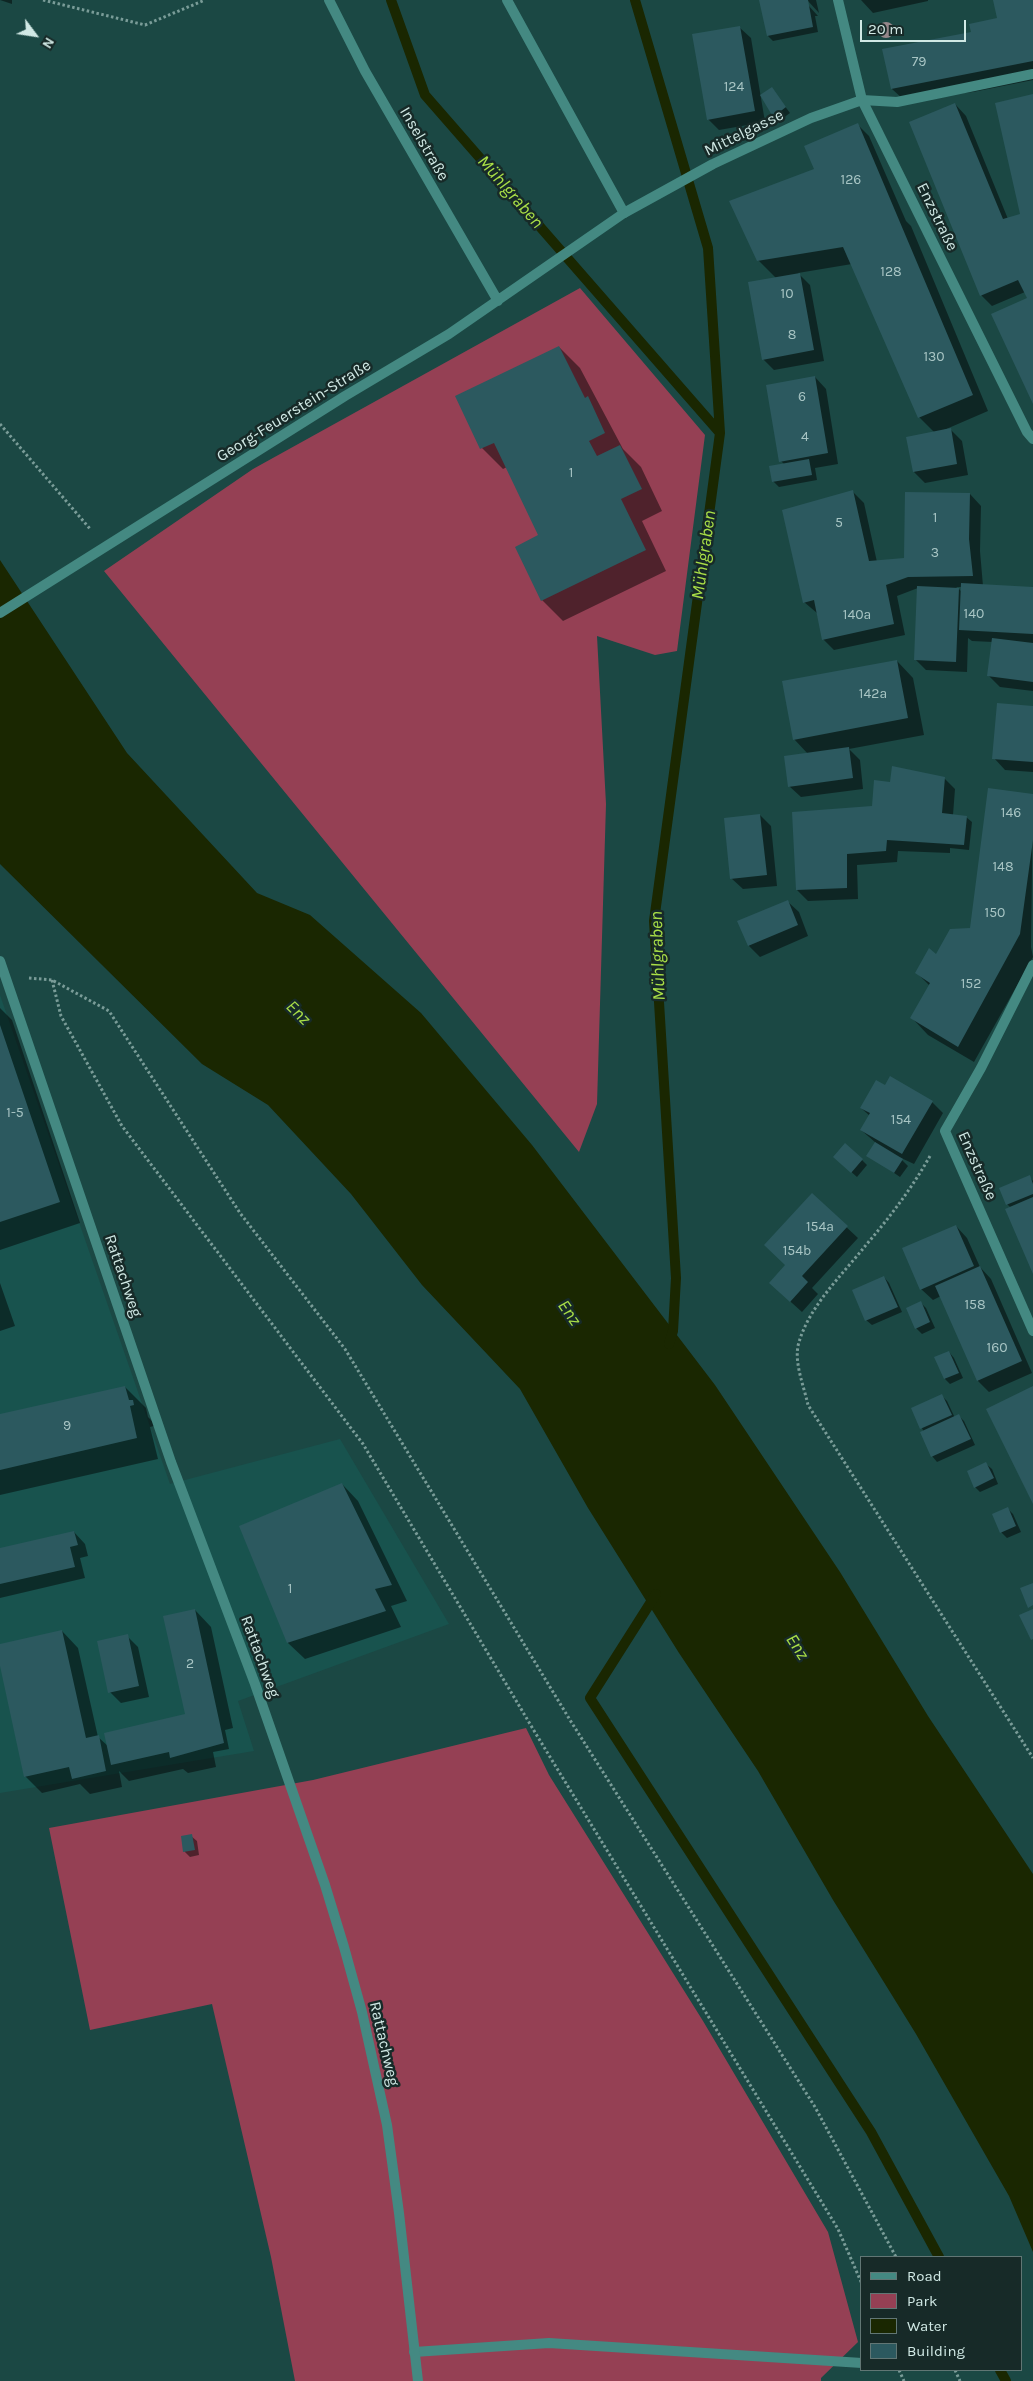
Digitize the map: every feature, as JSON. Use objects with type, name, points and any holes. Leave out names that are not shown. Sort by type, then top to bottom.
[{"type":"street","name":"Inselstraße","points":[[329,0],[365,71],[498,301]]},
{"type":"street","points":[[508,0],[624,213]]},
{"type":"street","name":"Enzstraße","points":[[838,0],[862,100],[1027,432],[1033,439]]},
{"type":"street","name":"Mittelgasse","points":[[498,301],[624,213],[713,164],[811,118],[862,100],[897,102],[1033,74]]},
{"type":"street","name":"Georg-Feuerstein-Straße","points":[[0,613],[345,396],[449,334],[498,301]]},
{"type":"street","name":"Rattachweg","points":[[0,961],[172,1462],[254,1684],[325,1885],[344,1947],[362,2012],[387,2125],[418,2381]]},
{"type":"street","name":"Enzstraße","points":[[1033,965],[981,1068],[945,1130],[1033,1331]]},
{"type":"street","points":[[414,2352],[549,2343],[860,2363]]},
{"type":"path","points":[[43,0],[145,25],[205,0]]},
{"type":"path","points":[[0,424],[106,546]]},
{"type":"path","points":[[6,975],[52,980],[109,1011],[240,1213],[345,1349],[570,1720],[815,2107],[895,2256]]},
{"type":"path","points":[[52,980],[61,1016],[122,1126],[363,1444],[536,1734],[838,2229],[860,2279]]},
{"type":"path","points":[[945,1130],[912,1186],[826,1294],[808,1320],[798,1343],[798,1365],[808,1405],[1033,1758]]},
{"type":"shaded area","points":[[0,995],[170,1484],[340,1439],[449,1624],[238,1701],[254,1751],[0,1793]]},
{"type":"green space","points":[[580,288],[705,435],[677,651],[655,655],[597,636],[606,804],[597,1104],[579,1152],[104,571],[253,469]]},
{"type":"green space","points":[[526,1728],[549,1775],[703,2021],[828,2232],[858,2342],[821,2378],[821,2381],[295,2381],[271,2257],[212,2004],[90,2030],[49,1828],[313,1780]]},
{"type":"water","name":"Enz","points":[[0,560],[127,753],[257,893],[310,915],[421,1013],[532,1145],[715,1385],[840,1572],[928,1716],[1033,1874],[1033,2252],[1009,2196],[916,2034],[833,1900],[758,1771],[679,1653],[588,1508],[520,1389],[422,1285],[351,1194],[268,1105],[202,1064],[0,864]]},
{"type":"building","points":[[759,0],[808,0],[813,27],[767,36]]},
{"type":"building","points":[[993,0],[1033,0],[1033,61],[891,89],[882,49],[971,32],[969,24],[997,18]]},
{"type":"building","points":[[740,26],[755,111],[707,120],[692,34]]},
{"type":"building","points":[[772,87],[786,107],[773,117],[760,95]]},
{"type":"building","points":[[1033,94],[1033,404],[991,314],[1027,298],[1018,280],[980,296],[909,122],[955,103],[1003,219],[1020,214],[995,103]]},
{"type":"building","points":[[858,123],[973,395],[918,418],[843,247],[757,261],[729,201],[814,169],[804,146]]},
{"type":"building","points":[[800,273],[814,350],[762,360],[748,282]]},
{"type":"building","points":[[559,346],[585,398],[588,396],[605,433],[589,441],[597,456],[620,445],[642,489],[621,499],[646,550],[541,601],[515,547],[538,535],[494,443],[480,449],[455,396]]},
{"type":"building","points":[[815,376],[828,453],[779,462],[766,385]]},
{"type":"building","points":[[951,428],[957,464],[913,472],[906,437]]},
{"type":"building","points":[[809,459],[812,475],[772,482],[769,466]]},
{"type":"building","points":[[853,490],[869,561],[904,558],[905,492],[970,493],[969,539],[973,576],[908,577],[886,585],[894,624],[822,640],[814,600],[803,603],[782,510]]},
{"type":"building","points":[[961,583],[1033,587],[1033,634],[959,630]]},
{"type":"building","points":[[917,586],[959,588],[956,662],[914,660]]},
{"type":"building","points":[[992,638],[1033,643],[1033,682],[987,676]]},
{"type":"building","points":[[897,660],[908,718],[793,740],[782,681]]},
{"type":"building","points":[[997,703],[1033,706],[1033,762],[992,759]]},
{"type":"building","points":[[849,747],[853,778],[788,787],[784,756]]},
{"type":"building","points":[[892,766],[945,777],[942,813],[967,816],[964,845],[887,840],[886,851],[847,854],[847,888],[796,890],[792,812],[872,806],[874,780],[890,782]]},
{"type":"building","points":[[988,788],[1033,794],[1033,840],[1020,934],[958,1047],[910,1018],[930,983],[915,973],[929,948],[936,954],[950,929],[970,928]]},
{"type":"building","points":[[760,814],[767,875],[730,879],[724,818]]},
{"type":"building","points":[[788,900],[798,925],[748,946],[737,921]]},
{"type":"building","points":[[0,1025],[60,1202],[0,1222]]},
{"type":"building","points":[[890,1076],[933,1101],[902,1154],[860,1130],[870,1113],[860,1108],[876,1080],[885,1085]]},
{"type":"building","points":[[875,1142],[903,1159],[894,1173],[866,1156]]},
{"type":"building","points":[[845,1143],[863,1159],[851,1173],[833,1157]]},
{"type":"building","points":[[1030,1175],[1033,1184],[1033,1194],[1006,1205],[999,1188]]},
{"type":"building","points":[[812,1193],[848,1226],[802,1276],[808,1282],[790,1302],[769,1283],[785,1265],[764,1245]]},
{"type":"building","points":[[1033,1197],[1033,1274],[1005,1209]]},
{"type":"building","points":[[956,1225],[974,1266],[920,1290],[902,1248]]},
{"type":"building","points":[[980,1266],[1022,1361],[977,1381],[935,1286]]},
{"type":"building","points":[[884,1276],[898,1307],[865,1321],[852,1290]]},
{"type":"building","points":[[921,1301],[930,1322],[915,1329],[906,1308]]},
{"type":"building","points":[[949,1351],[959,1373],[944,1379],[934,1357]]},
{"type":"building","points":[[125,1386],[129,1400],[133,1400],[134,1405],[130,1406],[137,1438],[0,1470],[0,1414]]},
{"type":"building","points":[[1033,1386],[1033,1504],[986,1409]]},
{"type":"building","points":[[942,1394],[952,1415],[920,1429],[911,1408]]},
{"type":"building","points":[[959,1414],[971,1439],[931,1457],[920,1432]]},
{"type":"building","points":[[986,1462],[994,1478],[974,1488],[967,1471]]},
{"type":"building","points":[[342,1483],[392,1585],[375,1589],[386,1611],[287,1643],[239,1526]]},
{"type":"building","points":[[1008,1507],[1016,1526],[1000,1533],[992,1514]]},
{"type":"building","points":[[74,1531],[78,1545],[70,1547],[75,1567],[0,1584],[0,1548]]},
{"type":"building","points":[[1033,1583],[1033,1605],[1028,1608],[1020,1588]]},
{"type":"building","points":[[195,1609],[224,1743],[170,1758],[169,1752],[111,1765],[104,1733],[185,1714],[163,1616]]},
{"type":"building","points":[[1033,1609],[1033,1639],[1031,1640],[1019,1615]]},
{"type":"building","points":[[62,1630],[86,1738],[99,1735],[106,1771],[72,1779],[69,1767],[24,1777],[0,1666],[0,1644]]},
{"type":"building","points":[[128,1634],[139,1686],[108,1693],[97,1641]]},
{"type":"building","points":[[192,1834],[195,1850],[183,1852],[181,1836]]},
{"type":"waterway","name":"Mühlgraben","points":[[391,0],[425,95],[720,433],[654,921],[676,1278],[673,1331],[669,1344]]},
{"type":"waterway","name":"Mühlgraben","points":[[635,0],[708,248],[720,433]]},
{"type":"waterway","points":[[656,1594],[590,1698],[871,2132],[938,2256]]},
{"type":"waterway","points":[[1001,2371],[1006,2381]]}]
